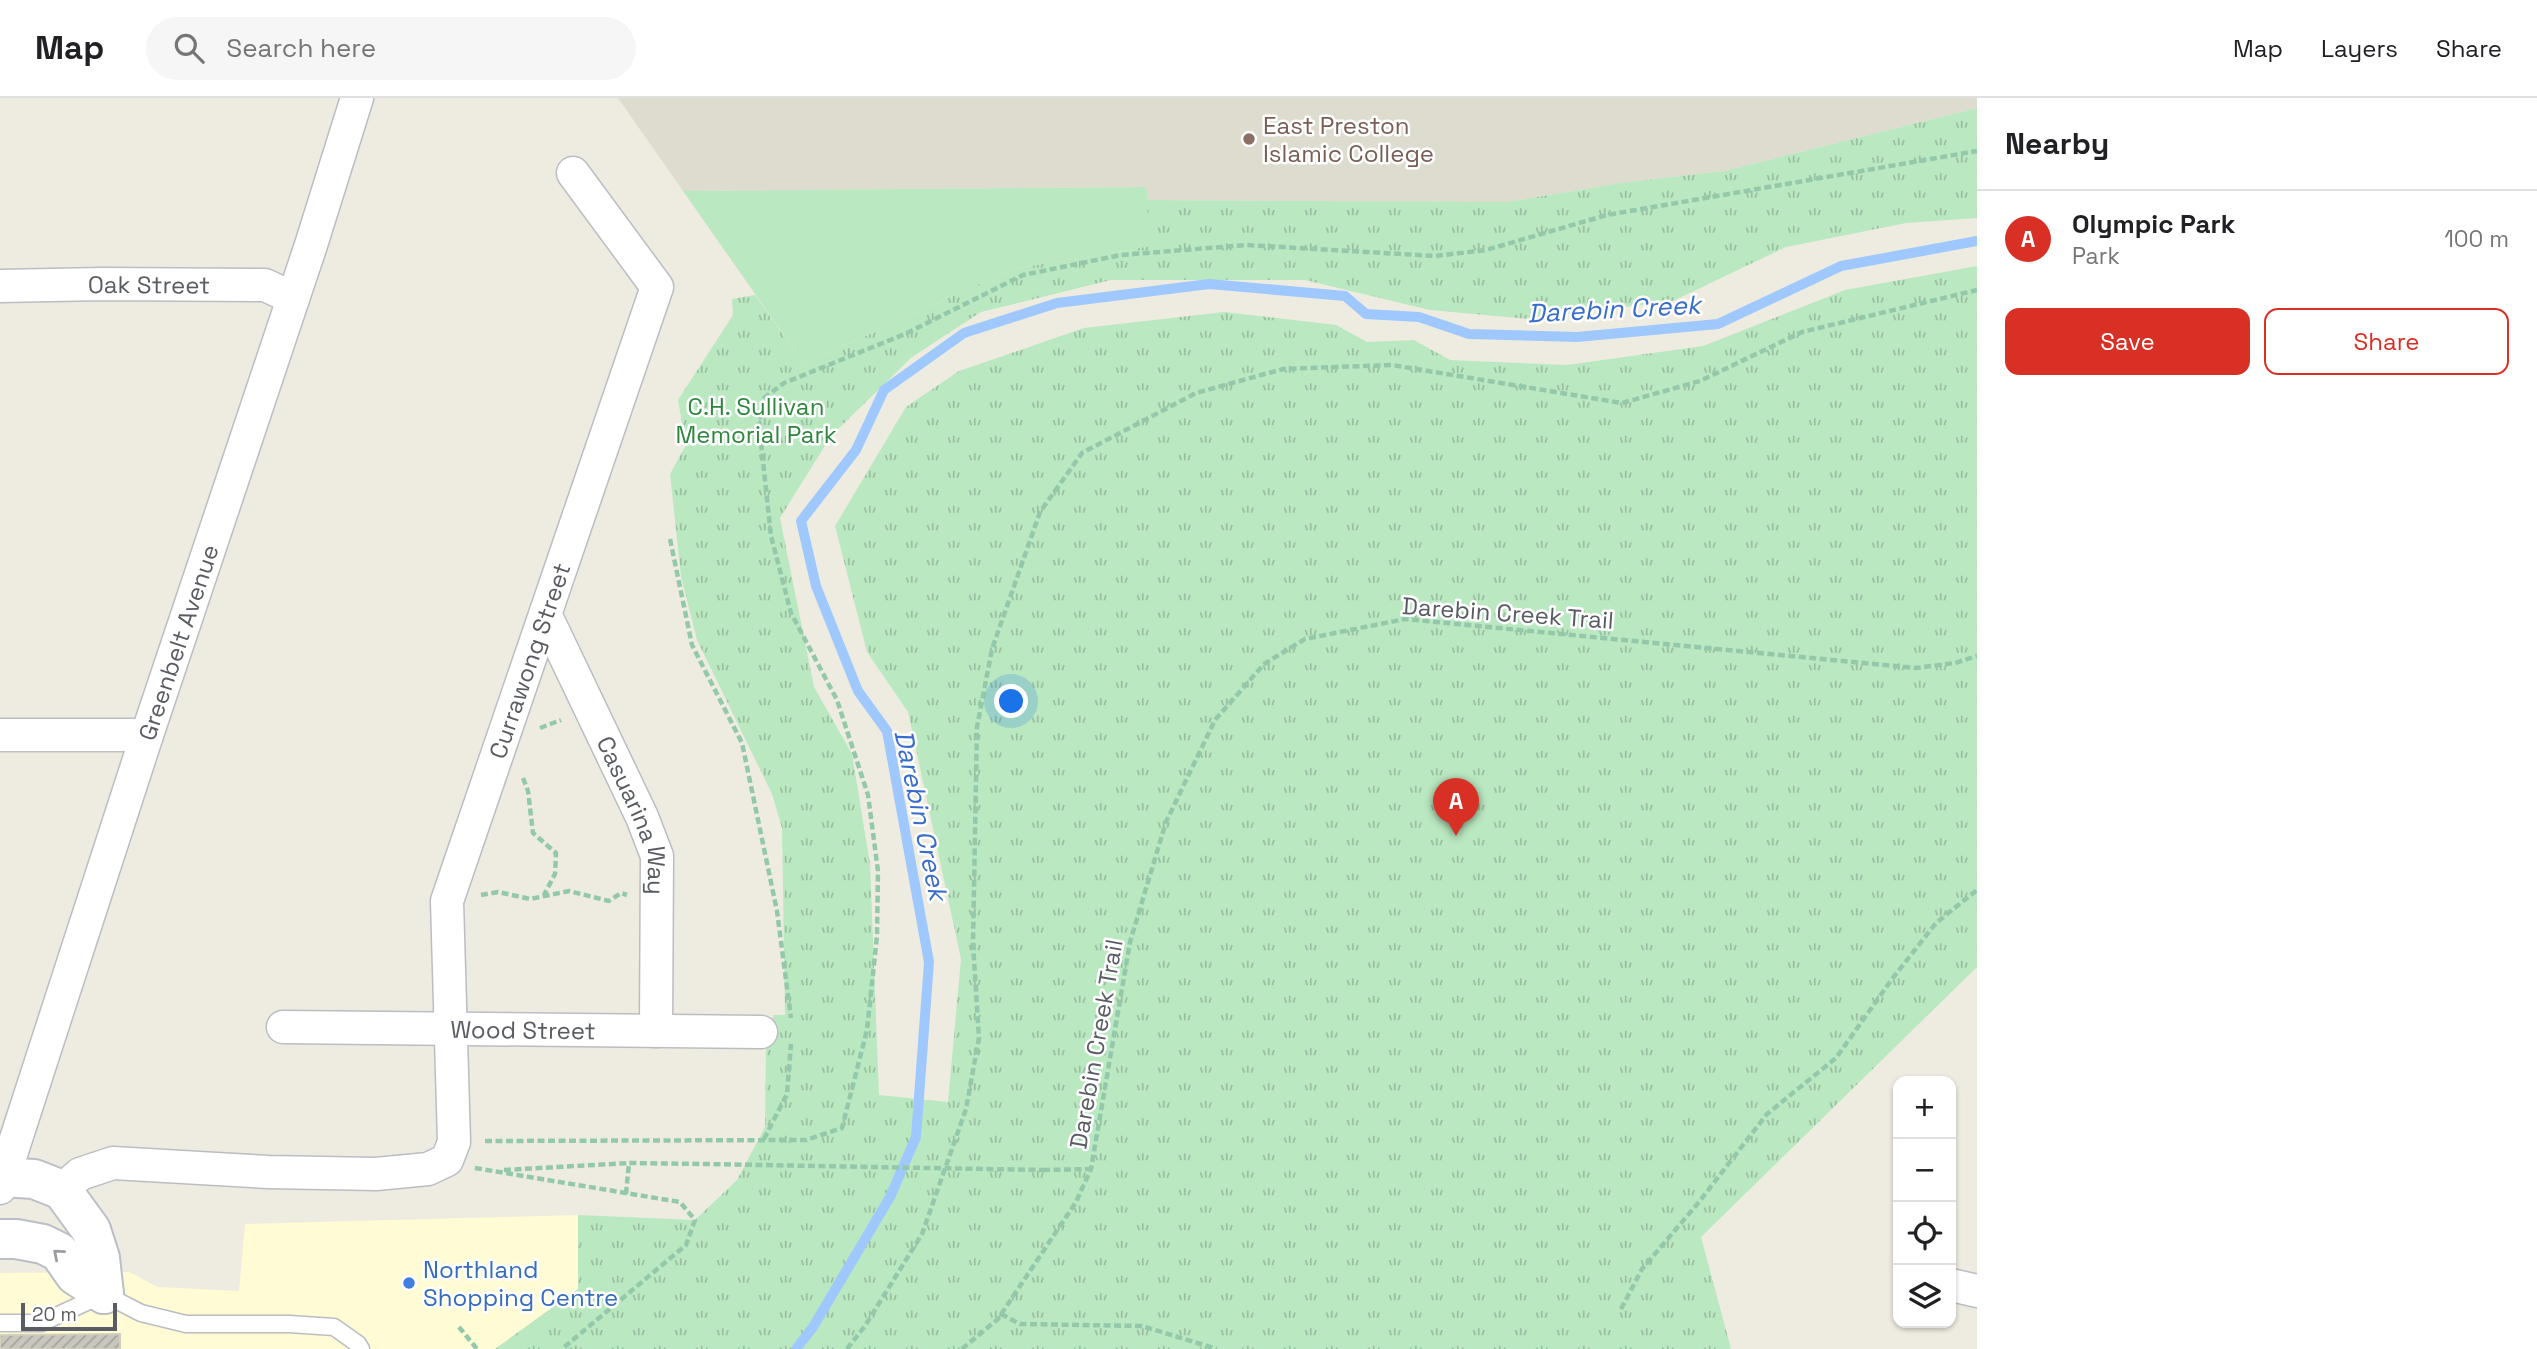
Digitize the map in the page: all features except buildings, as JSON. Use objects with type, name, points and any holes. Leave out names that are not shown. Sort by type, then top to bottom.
[{"type":"street","name":"Greenbelt Avenue","points":[[1,1181],[357,98]]},
{"type":"street","name":"Currawong Street","points":[[454,1142],[447,901],[657,287],[573,173]]},
{"type":"street","name":"Oak Street","points":[[0,286],[265,285],[293,298]]},
{"type":"street","name":"Casuarina Way","points":[[545,616],[642,817],[657,856],[656,1031]]},
{"type":"street","points":[[0,735],[147,735]]},
{"type":"street","name":"Wood Street","points":[[282,1027],[761,1032]]},
{"type":"street","points":[[8,1239],[80,1174],[113,1163],[376,1174],[428,1169],[447,1160],[454,1142]]},
{"type":"street","points":[[1,1181],[34,1179],[62,1191],[91,1230],[100,1258],[104,1294]]},
{"type":"street","points":[[8,1239],[43,1244],[60,1252],[75,1275],[104,1294]]},
{"type":"street","points":[[1956,1286],[1977,1291]]},
{"type":"lane","points":[[0,1323],[41,1323],[104,1294],[141,1313],[186,1324],[334,1327],[359,1344],[361,1349]]},
{"type":"path","points":[[454,1142],[806,1140],[842,1128],[867,1030],[877,936],[878,871],[868,795],[836,699],[791,613],[771,536],[759,424],[764,398],[784,383],[905,334],[1023,275],[1121,255],[1247,245],[1448,255],[1486,250],[1607,215],[1977,151]]},
{"type":"path","points":[[848,1349],[922,1234],[966,1109],[979,1038],[973,944],[977,727],[992,649],[1040,512],[1082,453],[1196,393],[1283,369],[1392,365],[1622,403],[1700,381],[1802,332],[1977,290]]},
{"type":"path","points":[[670,539],[692,645],[742,743],[777,911],[791,1019]]},
{"type":"path","name":"Darebin Creek Trail","points":[[962,1349],[1001,1314],[1076,1202],[1091,1170],[1130,942],[1166,822],[1215,720],[1264,664],[1305,639],[1405,619],[1916,668],[1955,663],[1977,656]]},
{"type":"path","points":[[535,732],[543,725],[591,711]]},
{"type":"path","points":[[519,770],[528,791],[533,833],[556,853],[555,874],[544,896]]},
{"type":"path","points":[[1621,1309],[1642,1269],[1699,1202],[1767,1114],[1836,1058],[1936,923],[1977,890]]},
{"type":"path","points":[[477,896],[498,892],[530,899],[569,891],[609,901],[621,893],[633,897],[657,894]]},
{"type":"path","points":[[764,1139],[788,1094],[792,1032]]},
{"type":"path","points":[[626,1194],[629,1163]]},
{"type":"path","points":[[493,1170],[629,1163],[1091,1170]]},
{"type":"path","points":[[428,1169],[493,1170],[680,1202],[695,1220],[686,1245],[562,1349]]},
{"type":"path","points":[[1001,1314],[1020,1324],[1142,1326],[1217,1349]]},
{"type":"path","points":[[459,1327],[477,1349]]},
{"type":"shaded area","name":"East Preston Islamic College","points":[[618,98],[1977,98],[1977,108],[1724,171],[1620,183],[1508,202],[1146,200],[1146,187],[683,191]]},
{"type":"shaded area","name":"Northland Shopping Centre","points":[[578,1215],[578,1289],[495,1349],[0,1349],[0,1273],[129,1272],[158,1287],[239,1291],[245,1224]]},
{"type":"green space","name":"C.H. Sullivan Memorial Park","points":[[1977,108],[1977,218],[1906,223],[1786,247],[1673,301],[1529,319],[1430,310],[1305,280],[1111,280],[981,312],[912,357],[831,436],[780,518],[814,687],[852,754],[870,864],[879,1095],[948,1102],[961,959],[908,712],[867,652],[835,526],[906,407],[959,371],[1084,328],[1224,312],[1336,325],[1367,342],[1414,340],[1450,360],[1567,365],[1703,346],[1845,290],[1977,266],[1977,967],[1701,1237],[1731,1349],[495,1349],[578,1289],[578,1215],[695,1220],[737,1180],[765,1127],[766,1046],[772,1045],[773,1015],[785,1015],[782,828],[772,794],[697,640],[681,576],[670,474],[686,445],[678,400],[733,315],[732,299],[755,295],[804,364],[1012,269],[1152,246],[1146,200],[1508,202],[1620,183],[1724,171]]},
{"type":"green space","points":[[1146,187],[1153,246],[1012,269],[804,364],[683,191]]},
{"type":"waterway","name":"Darebin Creek","points":[[796,1349],[813,1327],[890,1197],[916,1137],[929,962],[887,731],[858,691],[816,586],[801,521],[856,450],[884,390],[964,333],[1057,303],[1209,284],[1345,296],[1366,314],[1419,317],[1469,334],[1577,337],[1718,324],[1841,266],[1977,241]]},
{"type":"place","name":"East Preston Islamic College","points":[[1249,139]]},
{"type":"place","name":"Olympic Park","points":[[1456,836]]},
{"type":"place","name":"Northland Shopping Centre","points":[[409,1283]]}]
